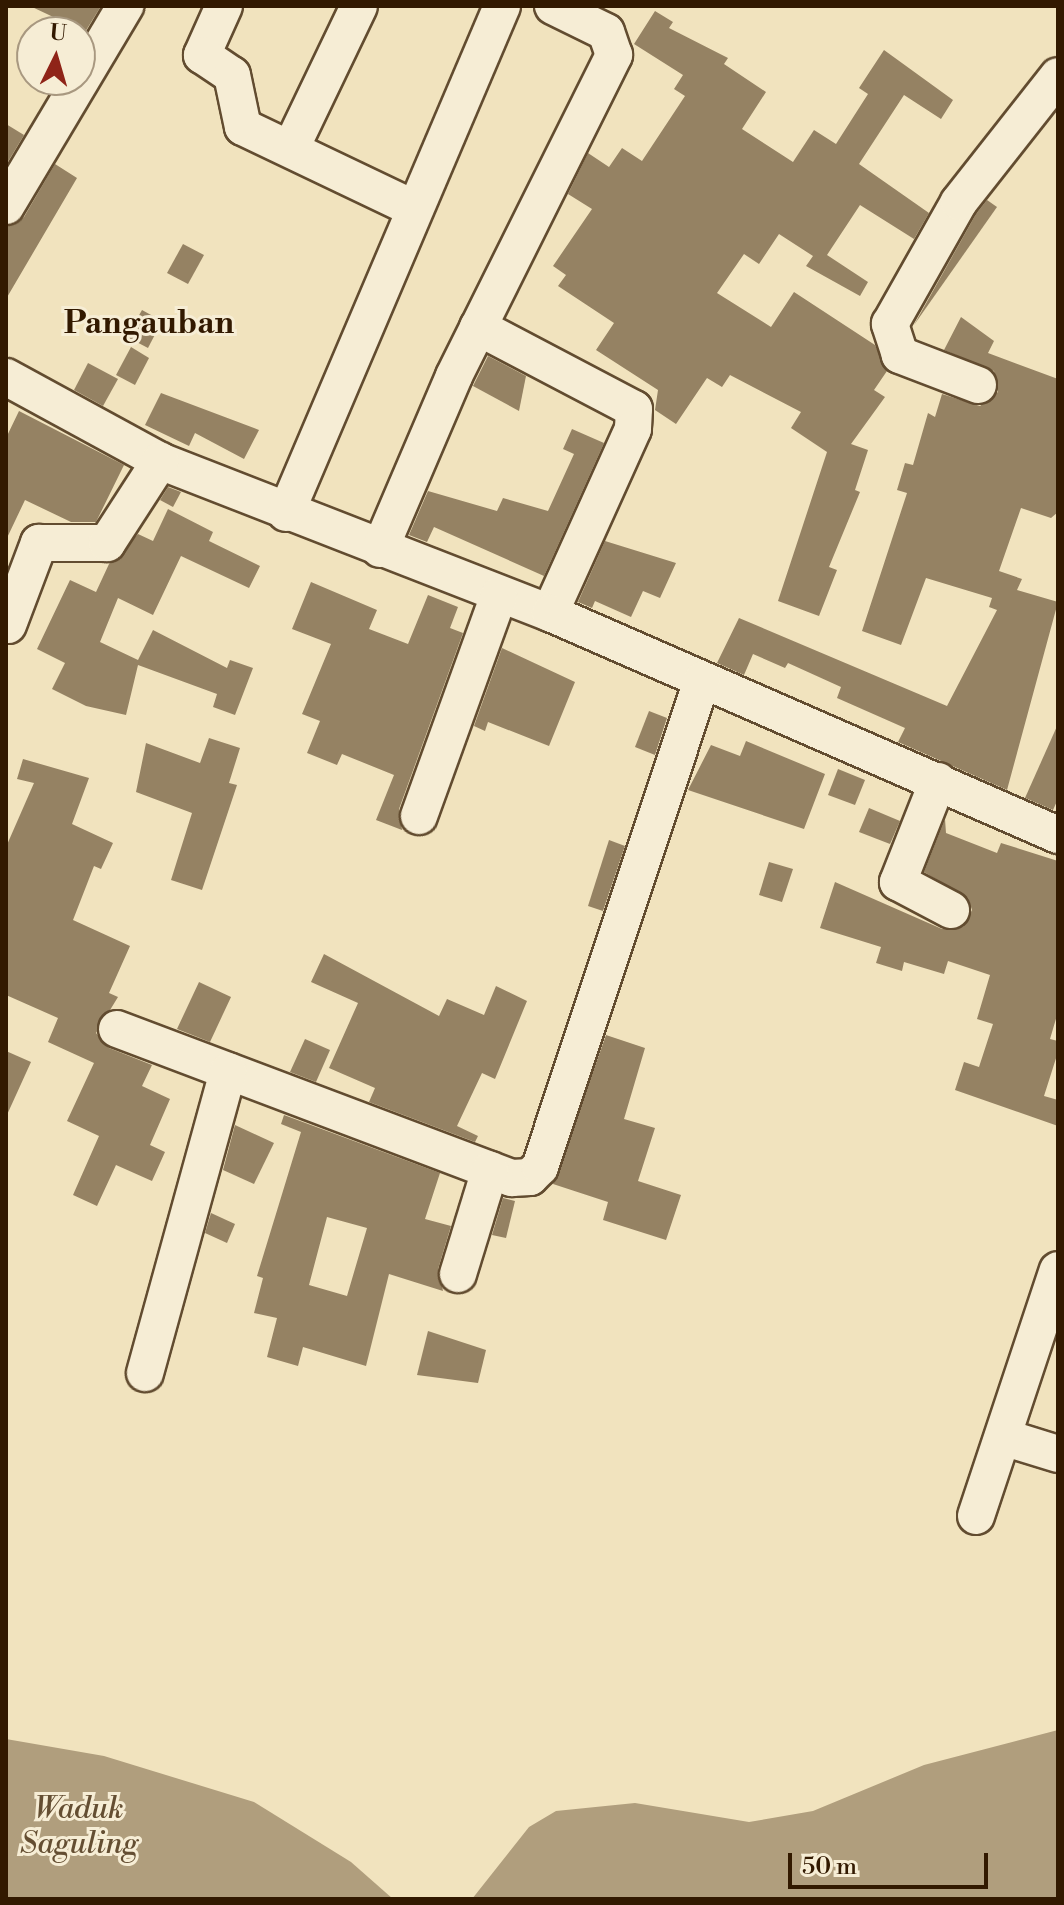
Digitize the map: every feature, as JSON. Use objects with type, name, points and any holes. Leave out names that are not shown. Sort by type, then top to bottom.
[{"type":"street","points":[[6,206],[125,6]]},
{"type":"street","points":[[224,6],[203,58],[232,75],[243,127],[413,208]]},
{"type":"street","points":[[291,148],[359,6]]},
{"type":"street","points":[[286,513],[413,208],[502,6]]},
{"type":"street","points":[[380,549],[478,327],[614,55],[606,32],[553,6]]},
{"type":"street","points":[[978,385],[900,355],[890,324],[959,202],[1058,76]]},
{"type":"street","points":[[478,327],[634,409],[633,429],[550,613]]},
{"type":"street","points":[[6,377],[160,461],[286,513],[550,613],[1058,835]]},
{"type":"street","points":[[8,625],[39,543],[107,543],[160,461]]},
{"type":"street","points":[[419,816],[499,595]]},
{"type":"street","points":[[117,1029],[490,1170],[526,1179],[540,1167],[702,680]]},
{"type":"street","points":[[938,781],[898,882],[951,910]]},
{"type":"street","points":[[145,1373],[228,1071]]},
{"type":"street","points":[[458,1274],[490,1170]]},
{"type":"street","points":[[976,1516],[1055,1290]]},
{"type":"street","points":[[1003,1437],[1058,1454]]},
{"type":"water","points":[[1058,1730],[1058,1899],[472,1899],[529,1827],[556,1811],[635,1803],[749,1822],[813,1811],[924,1765]]},
{"type":"water","name":"Waduk Saguling","points":[[6,1739],[104,1756],[254,1802],[351,1862],[393,1899],[6,1899]]},
{"type":"building","points":[[30,6],[101,6],[95,16],[51,16]]},
{"type":"building","points":[[655,11],[673,22],[669,28],[728,58],[724,64],[766,92],[742,129],[793,162],[814,130],[836,144],[868,94],[859,88],[884,50],[953,100],[941,119],[904,95],[859,164],[929,213],[914,239],[860,205],[827,255],[868,282],[860,296],[806,266],[813,256],[779,234],[759,264],[744,254],[717,293],[771,327],[794,292],[875,345],[887,371],[874,390],[885,397],[851,444],[868,450],[855,490],[860,492],[829,567],[837,570],[819,616],[778,601],[827,452],[791,428],[801,412],[730,375],[722,387],[707,378],[676,424],[655,410],[658,390],[596,350],[614,323],[558,286],[566,275],[553,266],[592,209],[568,194],[588,153],[609,167],[622,148],[642,161],[685,96],[674,89],[683,75],[634,44]]},
{"type":"building","points":[[6,124],[24,135],[6,165]]},
{"type":"building","points":[[55,164],[77,178],[6,299],[6,227],[24,217]]},
{"type":"building","points":[[987,200],[997,207],[914,325],[976,214]]},
{"type":"building","points":[[183,244],[204,255],[188,284],[167,273]]},
{"type":"building","points":[[142,310],[162,321],[148,348],[127,337]]},
{"type":"building","points":[[961,317],[994,341],[988,353],[1058,379],[1058,512],[1051,518],[1021,508],[999,571],[1022,579],[1017,590],[1058,602],[1007,790],[898,742],[905,728],[837,698],[841,687],[788,663],[785,668],[753,654],[744,675],[717,663],[739,618],[947,706],[997,610],[989,607],[992,598],[926,578],[901,645],[862,631],[907,493],[897,490],[905,463],[913,465],[928,413],[935,417],[942,394],[980,406],[998,392],[994,371],[944,350]]},
{"type":"building","points":[[131,347],[149,358],[135,385],[116,375]]},
{"type":"building","points":[[488,356],[526,376],[519,411],[473,386]]},
{"type":"building","points":[[88,363],[118,379],[103,406],[74,390]]},
{"type":"building","points":[[161,393],[259,430],[244,459],[195,433],[189,446],[145,425]]},
{"type":"building","points":[[19,411],[124,465],[96,522],[71,522],[25,500],[6,540],[6,438]]},
{"type":"building","points":[[572,429],[604,443],[544,576],[434,527],[427,542],[409,535],[428,491],[497,511],[503,498],[548,511],[574,454],[563,449]]},
{"type":"building","points":[[168,487],[181,492],[173,507],[160,500]]},
{"type":"building","points":[[168,509],[213,532],[209,541],[260,566],[249,588],[181,556],[153,615],[118,598],[100,642],[138,660],[153,630],[227,668],[230,660],[253,668],[235,715],[213,707],[217,694],[138,665],[126,715],[86,706],[52,689],[65,663],[37,649],[70,580],[96,592],[109,564],[138,534],[153,541]]},
{"type":"building","points":[[605,541],[676,563],[660,598],[643,591],[631,617],[595,601],[592,608],[578,602]]},
{"type":"building","points":[[311,582],[377,610],[369,629],[408,644],[428,595],[458,607],[450,628],[463,633],[399,809],[402,830],[376,820],[394,775],[342,754],[337,765],[307,753],[320,721],[302,714],[331,644],[292,629]]},
{"type":"building","points":[[502,648],[575,682],[549,746],[488,722],[485,731],[474,726]]},
{"type":"building","points":[[649,711],[667,718],[655,755],[635,747]]},
{"type":"building","points":[[1058,724],[1058,799],[1053,810],[1025,798]]},
{"type":"building","points":[[209,738],[240,748],[229,783],[237,785],[202,890],[171,880],[192,813],[136,792],[146,743],[200,763]]},
{"type":"building","points":[[746,741],[825,774],[804,829],[688,790],[711,745],[740,756]]},
{"type":"building","points":[[23,759],[89,778],[72,824],[113,843],[101,869],[94,866],[73,920],[130,946],[109,993],[118,997],[96,1033],[109,1048],[152,1065],[142,1086],[170,1099],[150,1145],[165,1152],[152,1181],[116,1165],[97,1206],[73,1195],[99,1136],[67,1121],[94,1063],[48,1042],[58,1018],[6,995],[6,847],[34,783],[17,779]]},
{"type":"building","points":[[838,769],[865,780],[855,805],[828,795]]},
{"type":"building","points":[[869,808],[900,821],[890,844],[859,832]]},
{"type":"building","points":[[945,819],[946,833],[997,853],[1001,843],[1058,861],[1058,1012],[1050,1039],[1058,1041],[1058,1052],[1044,1096],[1058,1100],[1058,1126],[955,1090],[964,1062],[979,1067],[993,1024],[977,1019],[990,975],[948,961],[944,974],[904,962],[902,971],[876,963],[881,947],[820,928],[835,882],[942,929],[963,927],[972,910],[968,898],[924,872]]},
{"type":"building","points":[[609,840],[625,846],[603,911],[588,906]]},
{"type":"building","points":[[769,862],[793,869],[782,902],[759,895]]},
{"type":"building","points":[[324,954],[439,1016],[447,999],[484,1015],[496,986],[527,1001],[495,1079],[482,1073],[457,1126],[478,1136],[475,1142],[369,1102],[375,1088],[329,1068],[358,1003],[311,982]]},
{"type":"building","points":[[199,982],[231,997],[210,1042],[177,1029]]},
{"type":"building","points":[[606,1035],[645,1048],[624,1119],[655,1128],[638,1181],[681,1195],[666,1240],[603,1220],[608,1202],[553,1184]]},
{"type":"building","points":[[305,1039],[330,1050],[316,1082],[290,1072]]},
{"type":"building","points":[[6,1051],[31,1062],[6,1117]]},
{"type":"building","points":[[284,1115],[440,1173],[425,1219],[451,1226],[438,1269],[443,1291],[389,1274],[366,1366],[303,1347],[298,1366],[267,1357],[277,1318],[254,1313],[263,1278],[257,1276],[301,1132],[281,1124]],"holes":[[[327,1217],[367,1228],[347,1296],[309,1285]]]},
{"type":"building","points":[[235,1125],[274,1143],[254,1184],[223,1170]]},
{"type":"building","points":[[503,1198],[515,1201],[506,1238],[492,1235]]},
{"type":"building","points":[[211,1213],[235,1224],[227,1243],[205,1233]]},
{"type":"building","points":[[428,1331],[486,1350],[478,1383],[417,1375]]},
{"type":"district","name":"Pangauban","points":[[149,323]]}]
